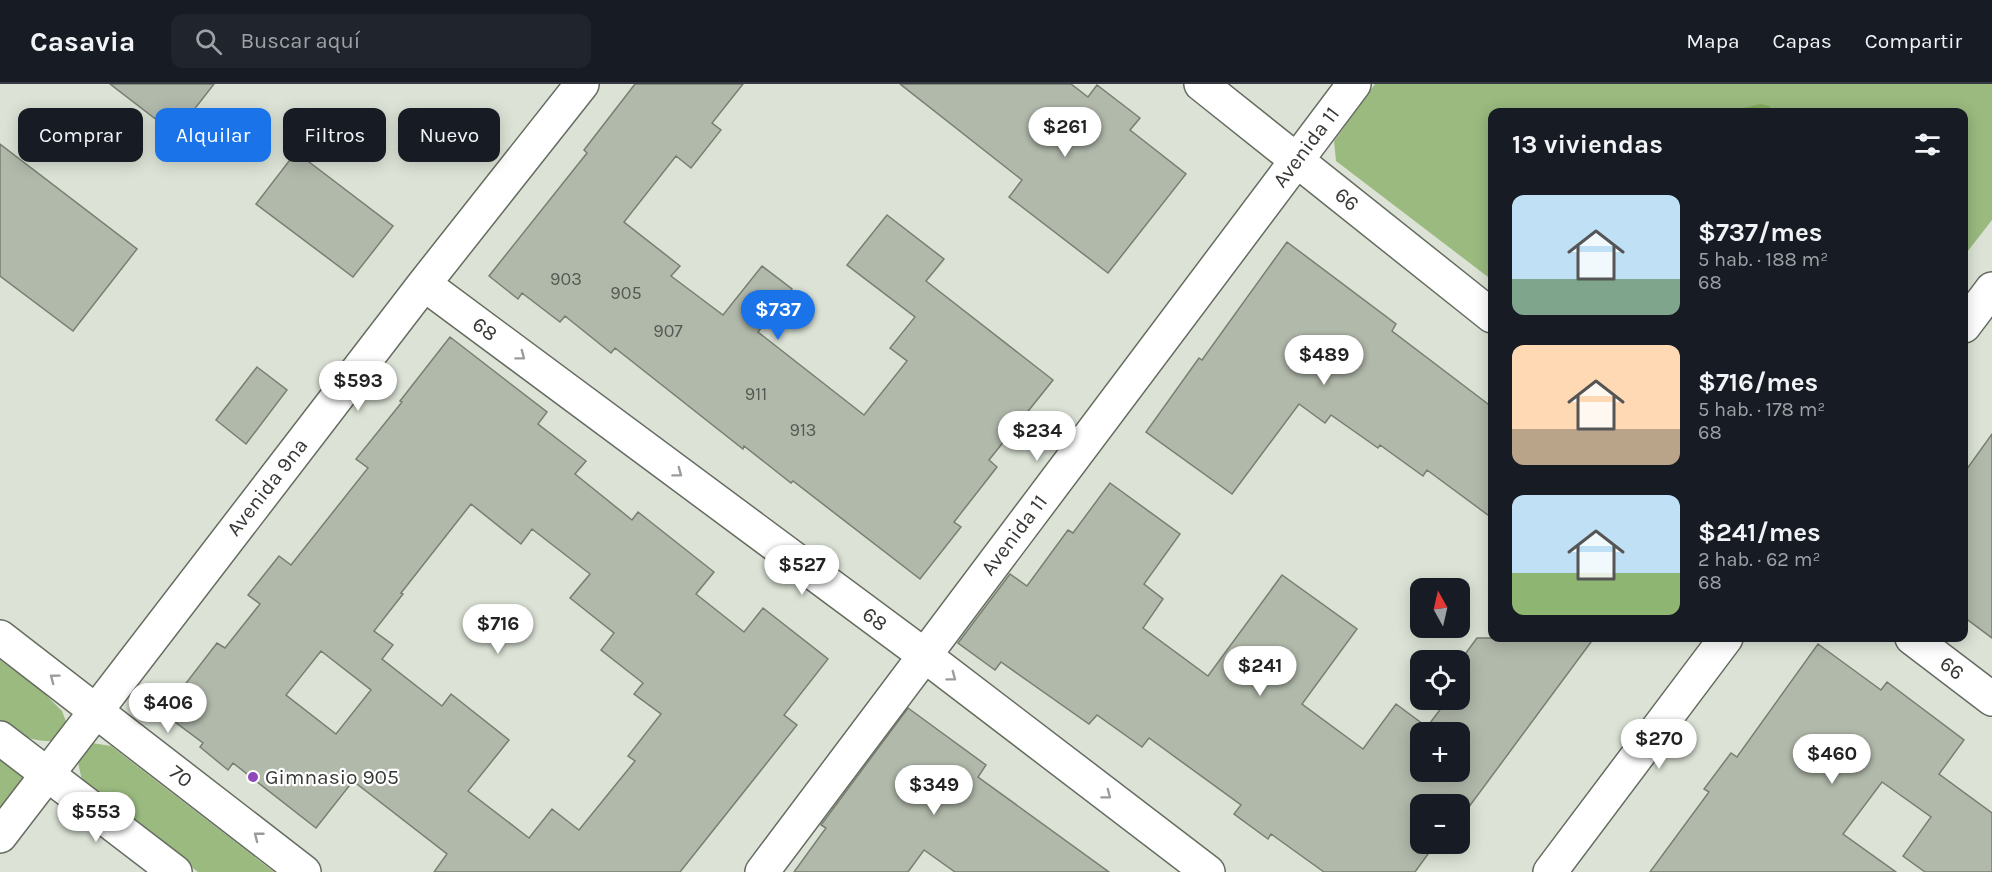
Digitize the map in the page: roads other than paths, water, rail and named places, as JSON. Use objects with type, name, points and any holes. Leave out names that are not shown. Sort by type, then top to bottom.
[{"type":"street","name":"Avenida 9na","points":[[0,836],[424,284],[582,84]]},
{"type":"street","name":"66","points":[[1201,84],[1488,313]]},
{"type":"street","name":"Avenida 11","points":[[762,872],[1354,84]]},
{"type":"street","name":"68","points":[[424,284],[924,655],[1208,872]]},
{"type":"street","points":[[1968,321],[1992,289]]},
{"type":"street","name":"70","points":[[0,637],[304,872]]},
{"type":"street","points":[[1550,872],[1723,642]]},
{"type":"street","name":"66","points":[[1917,642],[1992,699]]},
{"type":"street","points":[[0,738],[175,872]]},
{"type":"place","name":"Gimnasio 905","points":[[253,777]]}]
